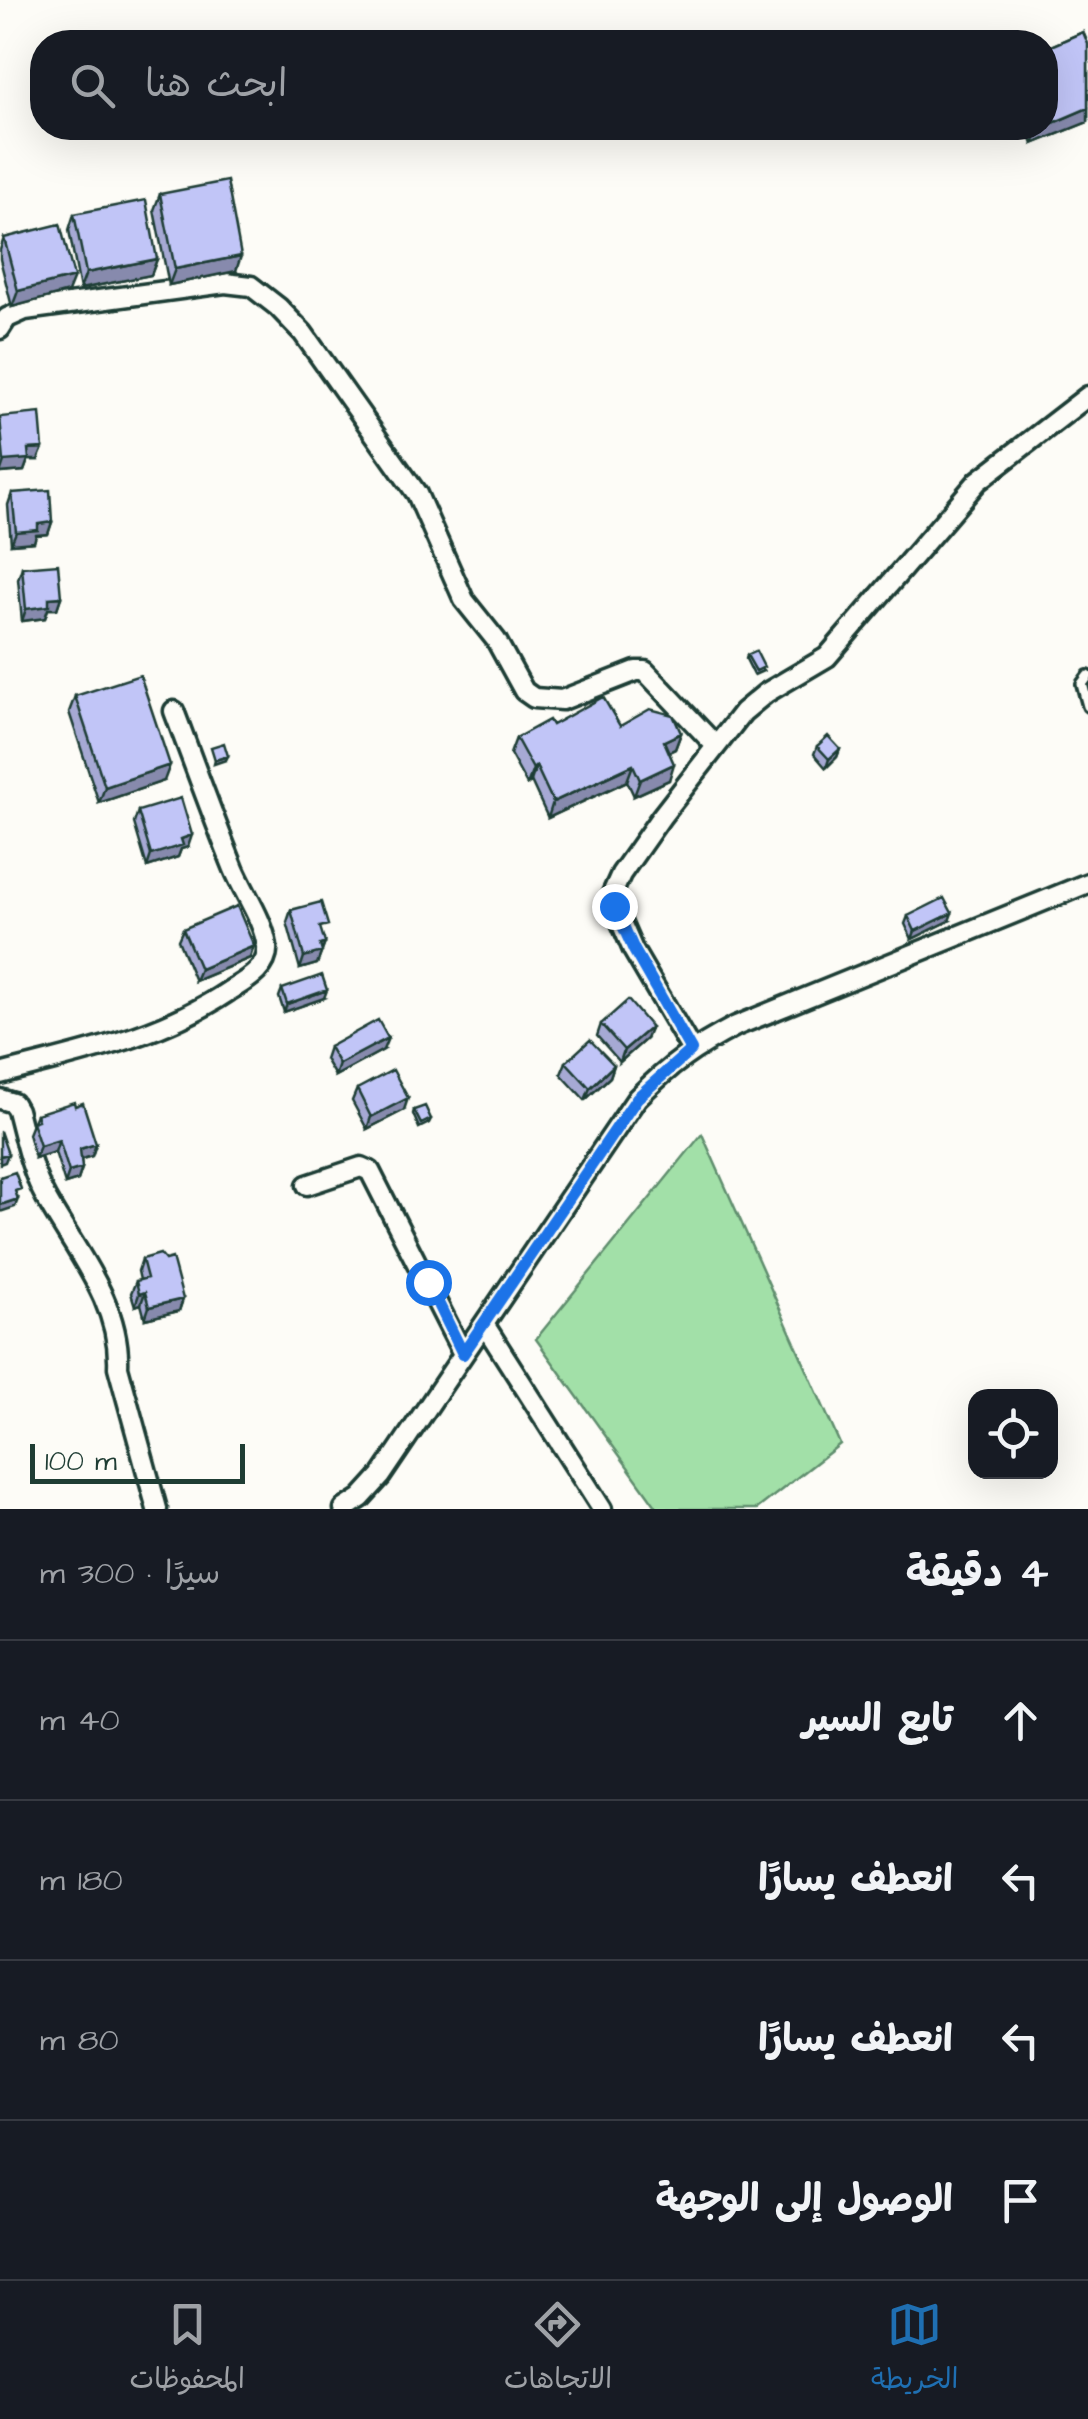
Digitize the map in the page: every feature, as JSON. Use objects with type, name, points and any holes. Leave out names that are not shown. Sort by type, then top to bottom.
[{"type":"street","points":[[0,328],[7,318],[25,310],[226,283],[250,286],[303,333],[416,494],[464,600],[496,640],[524,690],[534,698],[562,700],[645,671],[716,746]]},
{"type":"street","points":[[691,1050],[634,950],[614,906],[612,894],[621,874],[744,712],[766,693],[828,656],[978,481],[1088,396]]},
{"type":"street","points":[[0,1074],[166,1028],[252,976],[265,962],[267,947],[261,927],[174,711]]},
{"type":"street","points":[[344,1509],[361,1498],[381,1476],[637,1098],[691,1050],[736,1026],[1088,883]]},
{"type":"street","points":[[0,1099],[13,1103],[17,1110],[33,1170],[46,1198],[97,1280],[119,1350],[118,1367],[157,1509]]},
{"type":"street","points":[[308,1185],[361,1167],[370,1171],[463,1354]]},
{"type":"street","points":[[484,1324],[602,1509]]},
{"type":"lane","points":[[1088,676],[1082,684],[1088,706]]},
{"type":"green space","points":[[702,1134],[840,1444],[757,1509],[658,1509],[536,1339]]},
{"type":"building","points":[[1083,32],[1088,44],[1088,108],[1058,121],[1058,43]]},
{"type":"building","points":[[227,181],[241,256],[175,269],[160,194]]},
{"type":"building","points":[[146,200],[157,259],[86,273],[74,214]]},
{"type":"building","points":[[60,224],[74,277],[18,291],[4,238]]},
{"type":"building","points":[[40,413],[43,448],[28,449],[29,459],[4,461],[0,417]]},
{"type":"building","points":[[50,490],[52,522],[38,524],[38,530],[16,532],[12,493]]},
{"type":"building","points":[[58,564],[61,597],[49,598],[49,606],[26,609],[22,567]]},
{"type":"building","points":[[756,651],[764,667],[756,671],[747,655]]},
{"type":"building","points":[[140,675],[170,765],[105,787],[75,696]]},
{"type":"building","points":[[603,697],[620,726],[650,709],[673,715],[681,733],[664,741],[674,764],[640,780],[633,765],[553,802],[536,766],[533,769],[516,738],[549,720],[552,725]]},
{"type":"building","points":[[828,736],[840,749],[829,759],[817,746]]},
{"type":"building","points":[[224,743],[228,756],[215,760],[211,747]]},
{"type":"building","points":[[181,798],[192,835],[181,839],[183,845],[151,855],[138,811]]},
{"type":"building","points":[[944,898],[952,913],[915,931],[908,916]]},
{"type":"building","points":[[321,902],[328,925],[320,927],[325,943],[320,945],[322,952],[304,957],[291,910]]},
{"type":"building","points":[[237,906],[254,946],[200,969],[183,929]]},
{"type":"building","points":[[322,975],[327,990],[287,1004],[282,989]]},
{"type":"building","points":[[628,1000],[651,1027],[624,1050],[601,1024]]},
{"type":"building","points":[[378,1020],[388,1038],[339,1064],[329,1047]]},
{"type":"building","points":[[590,1040],[614,1065],[590,1088],[566,1062]]},
{"type":"building","points":[[393,1070],[408,1098],[371,1117],[357,1089]]},
{"type":"building","points":[[74,1102],[75,1106],[83,1103],[96,1144],[80,1149],[82,1168],[69,1172],[59,1140],[40,1146],[32,1122],[38,1120],[36,1114]]},
{"type":"building","points":[[425,1106],[431,1119],[421,1124],[414,1110]]},
{"type":"building","points":[[0,1131],[8,1154],[0,1156]]},
{"type":"building","points":[[15,1172],[21,1189],[15,1191],[18,1199],[0,1205],[0,1177]]},
{"type":"building","points":[[160,1254],[165,1260],[172,1258],[183,1299],[149,1307],[145,1292],[139,1294],[136,1281],[147,1278],[142,1259]]},
{"type":"route","points":[[428,1282],[463,1354],[637,1098],[691,1050],[634,950],[614,906]]}]
